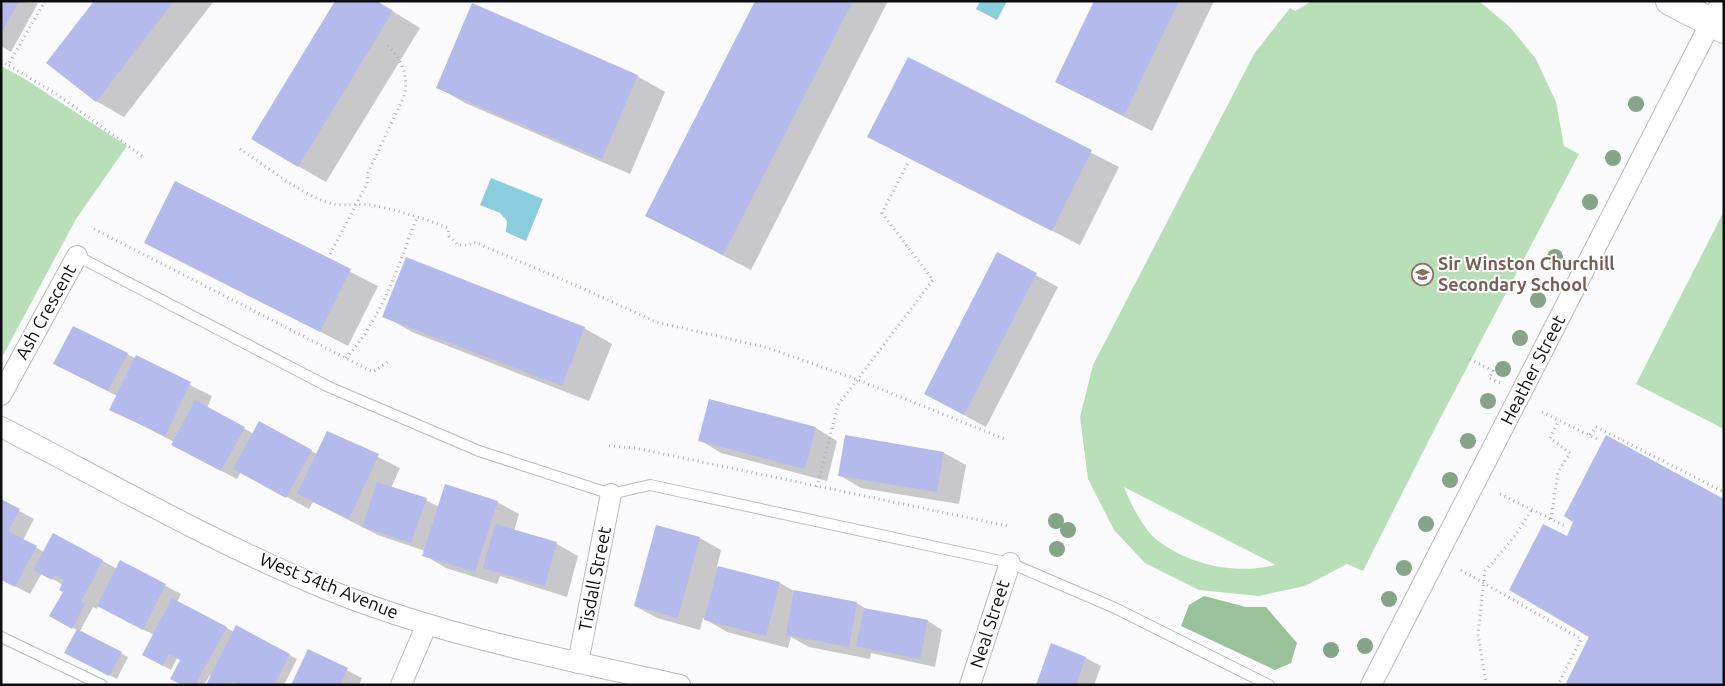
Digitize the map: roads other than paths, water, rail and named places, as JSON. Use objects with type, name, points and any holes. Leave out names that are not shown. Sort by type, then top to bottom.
[{"type":"street","points":[[1670,1],[1719,17]]},
{"type":"street","name":"Heather Street","points":[[1371,685],[1719,17]]},
{"type":"street","name":"Ash Crescent","points":[[1,395],[77,256]]},
{"type":"street","name":"West 54th Avenue","points":[[5,432],[238,549],[314,584],[427,624],[578,663],[680,685]]},
{"type":"street","name":"Tisdall Street","points":[[578,663],[611,494]]},
{"type":"street","name":"Neal Street","points":[[970,685],[1010,564]]},
{"type":"street","points":[[401,685],[427,624]]},
{"type":"lane","points":[[77,256],[328,387],[479,450],[611,494],[650,485],[1010,564],[1115,608],[1270,685]]},
{"type":"lane","points":[[1,637],[102,685]]},
{"type":"water","points":[[980,1],[1007,1],[997,20],[976,9]]},
{"type":"water","points":[[491,178],[543,199],[526,241],[506,232],[507,221],[500,213],[480,205]]},
{"type":"place","name":"Sir Winston Churchill Secondary School","points":[[1422,274]]}]
